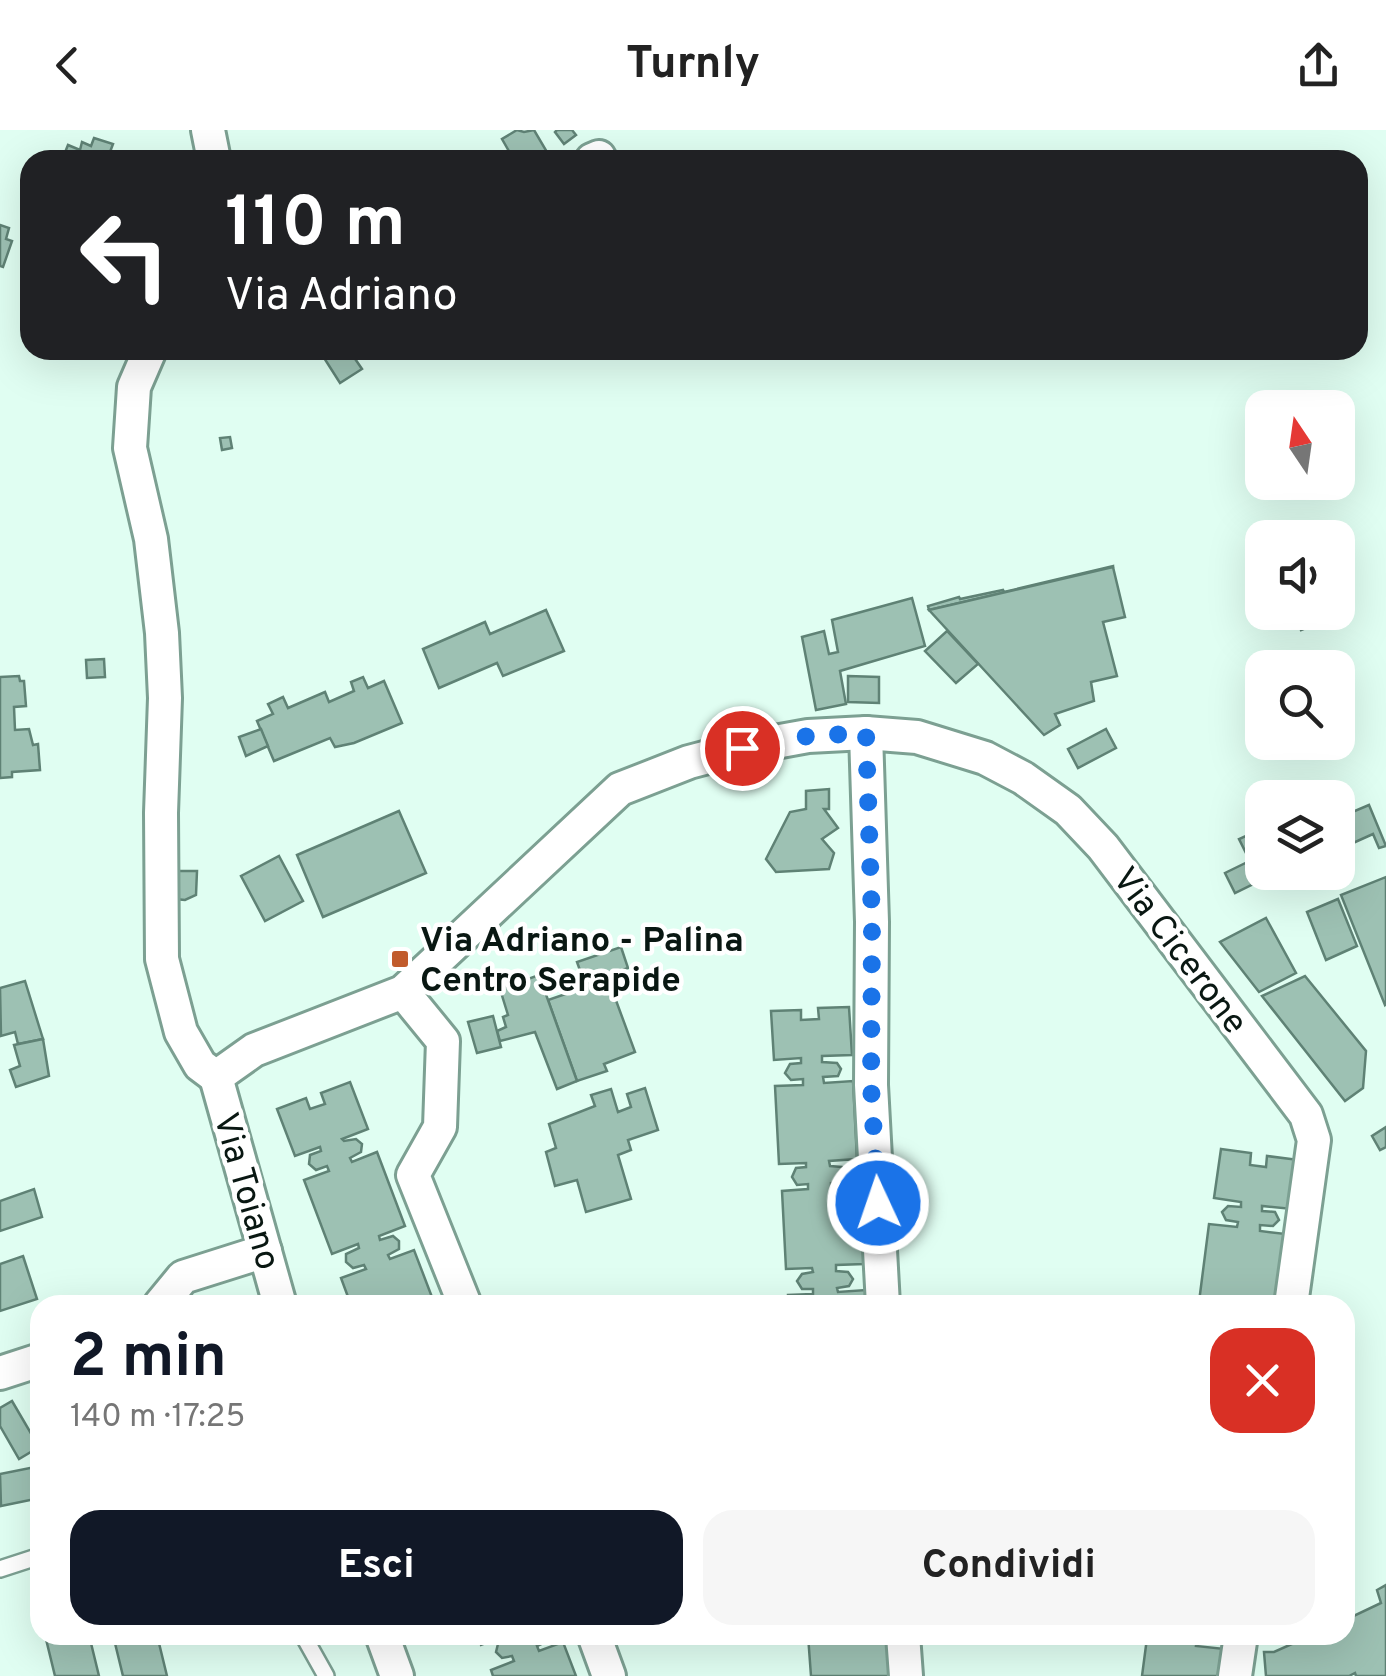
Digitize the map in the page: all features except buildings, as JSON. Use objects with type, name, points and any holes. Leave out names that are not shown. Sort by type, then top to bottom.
[{"type":"street","points":[[146,360],[134,387],[130,448],[151,540],[162,633],[162,959],[181,1032],[200,1066],[216,1077],[254,1050],[404,992],[443,1041],[440,1127],[413,1175],[462,1295]]},
{"type":"street","points":[[866,733],[872,922],[871,1086],[882,1295]]},
{"type":"street","name":"Via Cicerone","points":[[404,992],[620,789],[690,762],[808,736],[866,733],[916,737],[985,758],[1023,778],[1068,810],[1103,847],[1306,1115],[1314,1140],[1292,1295]]},
{"type":"street","name":"Via Toiano","points":[[216,1077],[277,1295]]},
{"type":"street","points":[[168,1295],[183,1277],[265,1250]]},
{"type":"street","points":[[0,1373],[30,1363]]},
{"type":"street","points":[[386,1645],[397,1676]]},
{"type":"street","points":[[598,1645],[609,1676]]},
{"type":"street","points":[[904,1645],[906,1676]]},
{"type":"street","points":[[1235,1676],[1240,1645]]},
{"type":"lane","points":[[0,1569],[30,1559]]},
{"type":"lane","points":[[309,1645],[326,1676]]},
{"type":"place","name":"Via Adriano - Palina Centro Serapide","points":[[400,959]]},
{"type":"route","points":[[742,748],[808,736],[866,733],[872,922],[871,1086],[878,1203]]}]
